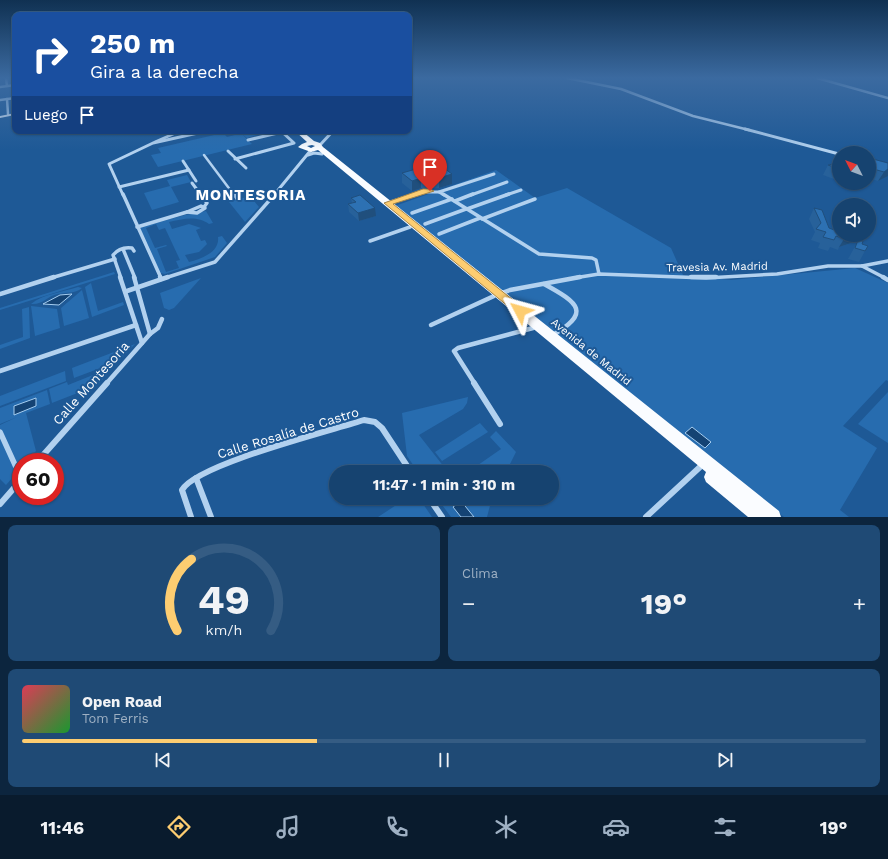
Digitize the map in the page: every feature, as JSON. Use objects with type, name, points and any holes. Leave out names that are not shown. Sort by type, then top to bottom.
[{"type":"main road","points":[[0,116],[12,114]]},
{"type":"main road","points":[[0,116],[12,114]]},
{"type":"main road","name":"Avenida de Madrid","points":[[297,134],[410,227],[496,295],[551,336],[773,517]]},
{"type":"main road","name":"Avenida de Madrid","points":[[301,134],[313,147],[388,203],[533,328],[761,517]]},
{"type":"street","points":[[7,102],[8,114]]},
{"type":"street","points":[[656,102],[693,116],[832,152]]},
{"type":"street","points":[[153,143],[158,139],[172,134]]},
{"type":"street","points":[[161,279],[136,227],[109,164],[153,143],[194,134]]},
{"type":"street","points":[[248,140],[273,134]]},
{"type":"street","points":[[283,134],[294,143]]},
{"type":"street","points":[[127,291],[215,262],[313,147],[329,134]]},
{"type":"street","points":[[235,159],[294,143],[313,147]]},
{"type":"street","points":[[228,150],[235,159],[246,168]]},
{"type":"street","points":[[204,155],[238,200]]},
{"type":"street","points":[[136,227],[187,212],[191,214],[205,209],[204,207],[207,203],[183,161]]},
{"type":"street","points":[[119,187],[189,170]]},
{"type":"street","points":[[388,203],[423,192],[439,192],[494,174]]},
{"type":"street","points":[[412,213],[507,182]]},
{"type":"street","points":[[425,224],[520,190]]},
{"type":"street","points":[[439,192],[539,254],[592,258],[596,260],[599,274]]},
{"type":"street","points":[[440,234],[535,198]]},
{"type":"street","points":[[370,241],[410,227]]},
{"type":"street","points":[[134,251],[132,248],[114,252],[142,343]]},
{"type":"street","points":[[123,249],[138,287],[150,334]]},
{"type":"street","points":[[0,294],[115,259]]},
{"type":"street","name":"Travesia Av. Madrid","points":[[431,325],[510,290],[599,274],[706,278],[776,274],[828,266],[862,266],[888,261]]},
{"type":"street","points":[[862,266],[888,280]]},
{"type":"street","points":[[544,283],[570,301],[576,310],[577,315],[574,322],[551,336]]},
{"type":"street","name":"Calle Montesoria","points":[[45,453],[150,334],[158,328],[162,319]]},
{"type":"street","points":[[0,371],[136,325]]},
{"type":"street","points":[[500,424],[454,351],[458,348],[533,328]]},
{"type":"street","name":"Calle Rosalía de Castro","points":[[191,517],[182,490],[186,483],[221,464],[364,420],[374,422],[382,428],[407,465]]},
{"type":"street","points":[[0,432],[12,459]]},
{"type":"street","points":[[646,517],[700,467]]},
{"type":"street","points":[[196,478],[211,517]]},
{"type":"street","points":[[0,504],[12,490]]},
{"type":"street","points":[[434,505],[442,517]]},
{"type":"shaded area","points":[[219,134],[224,134],[227,137],[235,135],[234,134],[242,134],[252,144],[158,167],[151,155],[161,153],[158,148]]},
{"type":"shaded area","points":[[242,134],[260,134],[247,138]]},
{"type":"shaded area","points":[[496,170],[535,198],[567,188],[671,248],[683,275],[731,280],[855,268],[888,283],[888,381],[886,380],[843,426],[877,448],[840,510],[849,517],[784,517],[600,369],[392,207]]},
{"type":"shaded area","points":[[187,175],[191,182],[171,187],[179,202],[152,210],[144,193],[170,186],[167,180]]},
{"type":"shaded area","points":[[250,196],[259,207],[245,222],[229,202]]},
{"type":"shaded area","points":[[206,211],[213,223],[209,224],[200,219],[189,218],[169,222],[172,229],[189,224],[201,228],[196,230],[201,241],[205,240],[207,244],[199,252],[185,255],[189,262],[204,257],[213,251],[218,242],[218,237],[222,236],[227,243],[215,257],[165,274],[160,273],[140,229],[141,227]],"holes":[[[156,224],[159,230],[165,228],[180,260],[176,261],[179,268],[166,272],[157,249],[167,246],[155,248],[146,228]]]},
{"type":"shaded area","points":[[114,272],[115,274],[0,310],[0,308]]},
{"type":"shaded area","points":[[201,278],[174,308],[169,310],[164,308],[160,293]]},
{"type":"shaded area","points":[[91,283],[98,311],[123,302],[124,305],[92,317],[85,287]]},
{"type":"shaded area","points":[[78,287],[82,288],[74,292],[54,295],[39,303],[31,304],[41,298]]},
{"type":"shaded area","points":[[82,290],[89,318],[64,326],[61,308]]},
{"type":"shaded area","points":[[72,294],[59,305],[43,304],[60,295]]},
{"type":"shaded area","points":[[31,306],[57,309],[60,328],[35,336]]},
{"type":"shaded area","points":[[29,307],[30,338],[0,349],[0,345],[23,337],[22,309]]},
{"type":"shaded area","points":[[135,344],[119,361],[74,378],[72,368]]},
{"type":"shaded area","points":[[113,367],[98,385],[52,403],[49,389],[67,382],[68,385]]},
{"type":"shaded area","points":[[65,371],[66,381],[0,406],[0,396]]},
{"type":"shaded area","points":[[47,390],[50,404],[26,413],[36,451],[34,453],[12,453],[12,478],[6,485],[0,479],[0,425],[17,417],[0,424],[0,408]]},
{"type":"shaded area","points":[[888,392],[888,443],[858,424]]},
{"type":"shaded area","points":[[468,397],[467,403],[463,409],[419,435],[443,465],[413,465],[407,456],[402,413]]},
{"type":"shaded area","points":[[36,398],[36,406],[14,415],[14,406]]},
{"type":"shaded area","points":[[480,423],[488,432],[442,461],[435,452]]},
{"type":"shaded area","points":[[692,427],[711,442],[705,448],[685,433]]},
{"type":"shaded area","points":[[496,431],[516,452],[510,465],[478,465],[501,449],[490,437]]},
{"type":"shaded area","points":[[396,505],[424,505],[432,517],[378,517]]},
{"type":"shaded area","points":[[442,505],[490,505],[487,517],[451,517]]},
{"type":"shaded area","points":[[456,505],[464,505],[474,517],[461,517],[453,507]]},
{"type":"building","points":[[876,160],[888,163],[888,169],[884,172],[876,170]]},
{"type":"building","points":[[437,163],[452,174],[439,178],[421,178],[412,181],[402,173]]},
{"type":"building","points":[[360,195],[375,208],[358,213],[348,204],[356,202],[351,198]]},
{"type":"building","points":[[814,208],[822,210],[829,228],[832,229],[832,239],[823,237],[826,232],[816,229],[821,223]]},
{"type":"building","points":[[857,242],[863,242],[862,244],[868,246],[865,251],[855,248]]},
{"type":"district","name":"MONTESORIA","points":[[251,195]]},
{"type":"route","points":[[430,191],[388,203],[520,311]]}]
